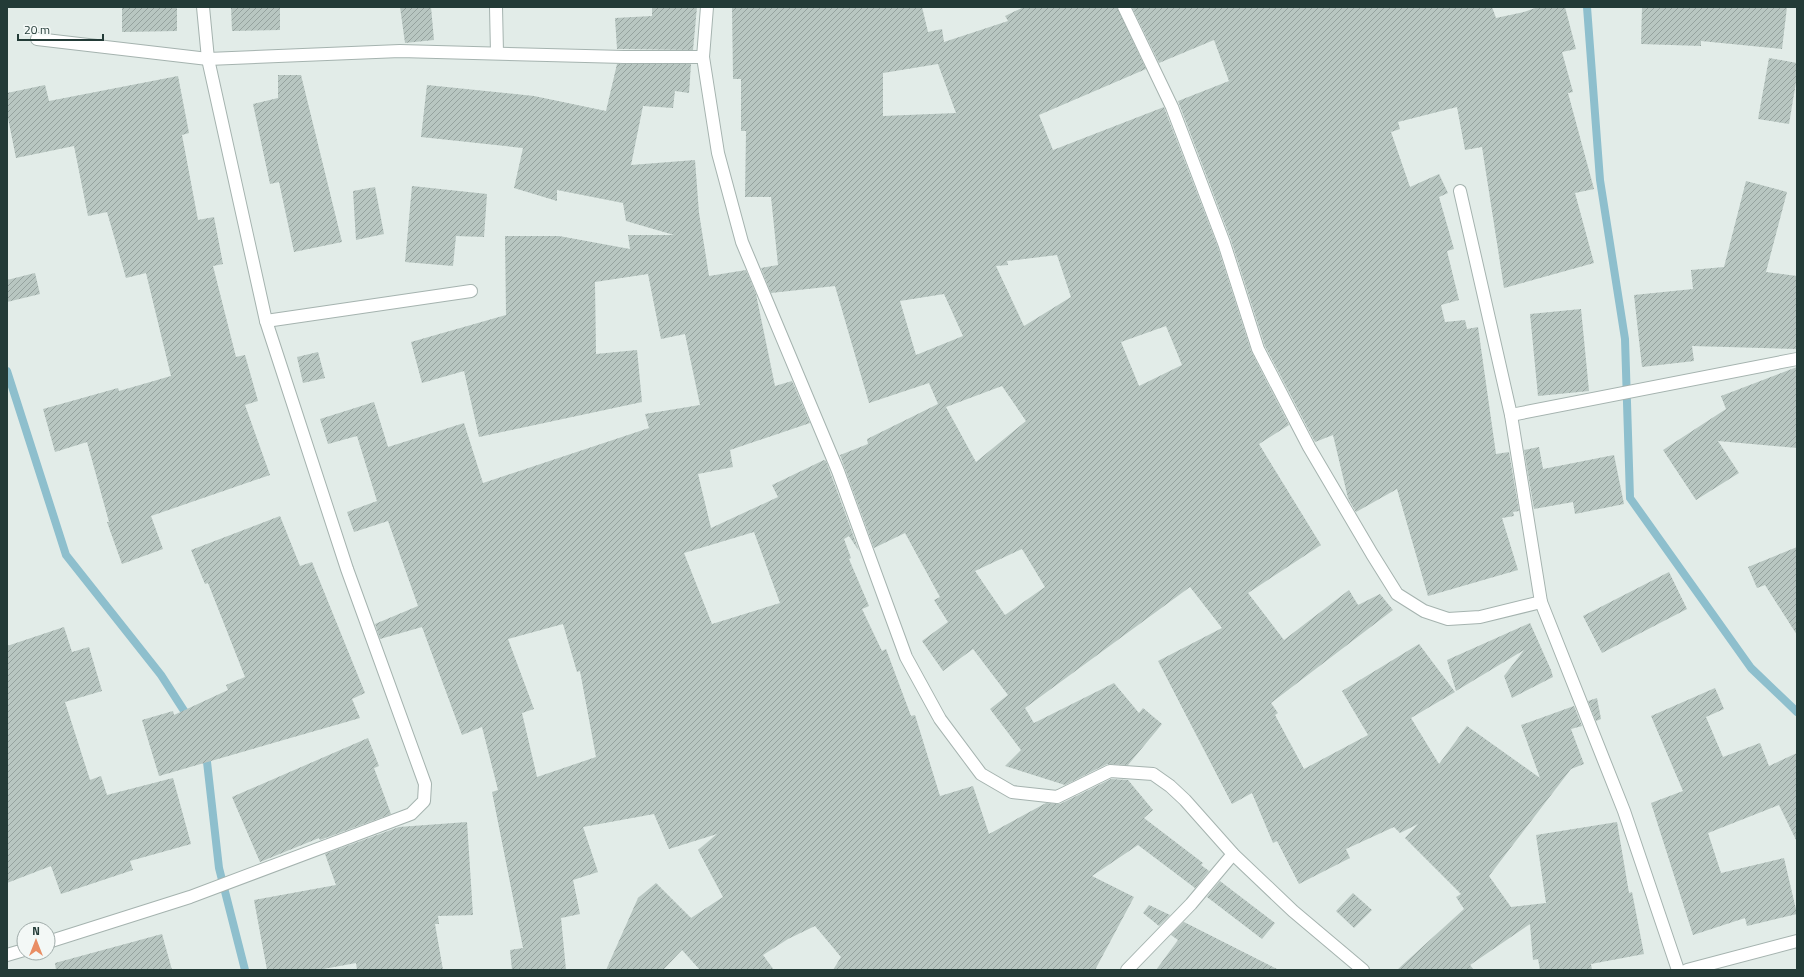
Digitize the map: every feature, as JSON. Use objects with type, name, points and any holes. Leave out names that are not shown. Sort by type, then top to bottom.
[{"type":"street","points":[[56,939],[190,897],[411,814],[424,801],[425,784],[347,568],[266,321],[208,59],[203,7]]},
{"type":"street","points":[[496,7],[497,53]]},
{"type":"street","points":[[707,7],[703,57],[718,153],[742,242],[838,471],[906,656],[940,719],[981,774],[1012,792],[1057,797],[1110,771],[1152,774],[1170,786],[1185,800],[1233,854],[1293,911],[1363,970]]},
{"type":"street","points":[[1124,7],[1172,107],[1224,243],[1258,349],[1309,447],[1397,594],[1424,611],[1448,619],[1480,617],[1541,602]]},
{"type":"street","points":[[37,39],[208,59],[400,51],[624,57],[703,57]]},
{"type":"street","points":[[1460,191],[1511,415],[1541,602],[1624,811],[1678,970]]},
{"type":"street","points":[[266,321],[471,290]]},
{"type":"street","points":[[1511,415],[1797,359]]},
{"type":"street","points":[[1127,970],[1191,904],[1233,854]]},
{"type":"street","points":[[1687,970],[1797,941]]},
{"type":"building","points":[[122,7],[177,7],[177,31],[122,32]]},
{"type":"building","points":[[231,7],[280,7],[280,30],[232,31]]},
{"type":"building","points":[[400,7],[431,7],[434,40],[405,43]]},
{"type":"building","points":[[652,7],[697,7],[693,50],[617,49],[615,18],[652,16]]},
{"type":"building","points":[[732,7],[922,7],[928,32],[942,29],[944,42],[1008,21],[1005,16],[1024,7],[1117,7],[1146,69],[1039,115],[1053,150],[1164,107],[1217,245],[1251,351],[1289,425],[1259,444],[1321,545],[1248,593],[1284,640],[1349,590],[1358,605],[1380,594],[1393,610],[1271,703],[1278,713],[1275,715],[1304,769],[1368,735],[1342,691],[1419,644],[1455,692],[1411,718],[1439,764],[1467,726],[1540,778],[1521,725],[1574,706],[1582,726],[1571,729],[1584,764],[1571,769],[1489,876],[1511,907],[1546,903],[1536,835],[1617,822],[1629,893],[1632,892],[1644,954],[1591,964],[1592,970],[1540,970],[1538,959],[1533,960],[1530,924],[1470,965],[1474,970],[1397,970],[1464,909],[1456,897],[1461,894],[1405,838],[1418,824],[1400,833],[1394,827],[1346,849],[1350,858],[1299,884],[1277,841],[1273,843],[1252,793],[1232,804],[1158,661],[1222,628],[1190,587],[1025,708],[1034,723],[1114,683],[1139,713],[1143,708],[1162,724],[1128,765],[1107,764],[1065,785],[1005,766],[1021,750],[990,709],[1008,695],[973,649],[943,671],[922,641],[948,622],[934,600],[940,597],[905,533],[874,548],[840,455],[868,444],[867,439],[938,404],[929,383],[869,403],[835,286],[771,293],[761,268],[778,265],[771,197],[745,197],[746,131],[741,131],[741,79],[733,79]],"holes":[[[938,64],[956,113],[883,116],[883,73]],[[1057,255],[1071,297],[1024,326],[996,266],[1008,265],[1007,261]],[[944,294],[963,336],[916,355],[900,301]],[[1166,326],[1182,365],[1139,386],[1121,342]],[[1002,386],[1026,421],[976,462],[946,407]],[[1022,549],[1045,587],[1005,615],[975,571]]]},
{"type":"building","points":[[1132,7],[1492,7],[1496,18],[1524,12],[1538,7],[1565,7],[1576,49],[1562,52],[1573,92],[1568,93],[1594,189],[1575,193],[1594,263],[1504,288],[1482,147],[1465,150],[1457,107],[1398,122],[1400,129],[1391,132],[1410,187],[1439,174],[1448,193],[1439,197],[1454,249],[1447,251],[1459,300],[1441,305],[1445,322],[1465,320],[1467,329],[1478,327],[1496,454],[1509,452],[1519,511],[1513,512],[1514,516],[1502,518],[1518,570],[1428,596],[1397,489],[1356,512],[1348,498],[1333,435],[1315,442],[1265,346],[1231,240],[1178,101],[1229,81],[1214,40],[1159,63]]},
{"type":"building","points":[[1642,7],[1787,7],[1782,49],[1701,41],[1701,46],[1641,44]]},
{"type":"building","points":[[1769,58],[1797,63],[1797,76],[1789,124],[1758,119]]},
{"type":"building","points":[[617,64],[691,64],[689,93],[675,91],[673,108],[643,106],[631,165],[695,160],[699,213],[709,276],[746,270],[756,294],[775,386],[792,381],[810,423],[730,450],[733,467],[698,474],[711,528],[778,497],[772,485],[824,460],[826,461],[859,551],[849,536],[844,539],[851,558],[849,559],[869,606],[862,609],[882,651],[886,649],[911,716],[915,715],[940,796],[973,786],[989,834],[1046,803],[1060,804],[1111,779],[1128,780],[1153,810],[1144,818],[1203,863],[1201,865],[1209,871],[1195,888],[1138,845],[1092,876],[1134,897],[1095,970],[833,970],[841,957],[815,926],[788,939],[763,955],[774,970],[700,970],[682,950],[663,970],[606,970],[638,898],[656,883],[691,918],[723,897],[698,850],[717,834],[669,849],[654,814],[583,827],[598,872],[573,880],[580,914],[561,918],[566,970],[512,970],[510,950],[523,948],[492,792],[498,790],[482,727],[462,735],[422,627],[380,639],[375,624],[418,606],[388,521],[354,532],[347,512],[377,501],[357,436],[328,444],[320,419],[374,402],[388,447],[464,423],[483,483],[649,428],[645,414],[700,405],[685,334],[661,339],[648,274],[595,282],[596,354],[637,350],[642,402],[479,437],[464,371],[422,383],[411,342],[506,315],[505,236],[559,236],[630,249],[628,235],[674,235],[626,221],[623,203],[557,190],[557,201],[514,188],[523,148],[421,137],[427,85],[534,96],[606,111]],"holes":[[[754,532],[780,603],[712,624],[684,553]],[[563,624],[577,672],[580,671],[596,757],[537,777],[522,713],[534,709],[508,639]]]},
{"type":"building","points":[[278,75],[301,75],[342,242],[294,252],[279,182],[270,184],[253,104],[278,98]]},
{"type":"building","points":[[178,76],[189,133],[182,135],[198,220],[214,217],[223,264],[213,266],[236,357],[245,355],[258,401],[245,405],[270,475],[151,516],[163,549],[122,564],[107,522],[109,522],[87,442],[55,452],[43,409],[118,388],[119,391],[171,376],[146,273],[126,278],[107,212],[88,216],[74,146],[16,158],[7,113],[7,93],[45,85],[49,101]]},
{"type":"building","points":[[1746,181],[1787,192],[1766,272],[1797,276],[1797,349],[1692,346],[1694,361],[1642,367],[1634,295],[1693,289],[1691,270],[1724,267]]},
{"type":"building","points":[[412,186],[487,194],[484,237],[456,236],[453,266],[405,262]]},
{"type":"building","points":[[375,187],[384,234],[356,240],[353,191]]},
{"type":"building","points":[[35,273],[40,294],[7,302],[7,280]]},
{"type":"building","points":[[1581,309],[1589,391],[1538,396],[1530,314]]},
{"type":"building","points":[[318,352],[325,378],[303,383],[297,357]]},
{"type":"building","points":[[1797,367],[1797,448],[1718,441],[1739,473],[1696,500],[1663,450],[1726,409],[1721,396]]},
{"type":"building","points":[[1539,447],[1543,469],[1614,455],[1624,504],[1575,514],[1573,502],[1534,509],[1524,450]]},
{"type":"building","points":[[280,516],[300,566],[312,562],[365,693],[352,699],[360,718],[159,776],[142,720],[173,711],[174,715],[228,690],[226,685],[245,677],[208,583],[205,584],[191,550]]},
{"type":"building","points":[[1797,547],[1797,635],[1765,585],[1757,588],[1748,567]]},
{"type":"building","points":[[1669,572],[1687,609],[1602,653],[1583,616]]},
{"type":"building","points":[[1530,623],[1553,677],[1512,698],[1504,676],[1524,650],[1456,691],[1447,660]]},
{"type":"building","points":[[64,627],[72,652],[89,647],[102,691],[65,702],[90,780],[101,776],[107,795],[173,778],[191,844],[130,861],[133,870],[61,894],[51,866],[7,883],[7,646]]},
{"type":"building","points":[[1715,688],[1724,709],[1706,717],[1723,757],[1760,743],[1769,766],[1797,753],[1797,842],[1779,805],[1708,833],[1721,873],[1784,858],[1797,914],[1747,926],[1745,918],[1693,935],[1651,803],[1683,791],[1651,716]]},
{"type":"building","points":[[1597,698],[1601,719],[1596,721],[1588,701]]},
{"type":"building","points":[[368,738],[379,766],[374,768],[391,814],[320,840],[319,838],[260,862],[232,797]]},
{"type":"building","points":[[467,822],[473,915],[438,916],[439,924],[435,924],[443,970],[357,970],[356,963],[318,970],[267,970],[254,900],[336,885],[325,854],[399,827]]},
{"type":"building","points":[[1220,881],[1275,923],[1262,939],[1207,897]]},
{"type":"building","points":[[1353,893],[1372,910],[1354,928],[1336,911]]},
{"type":"building","points":[[1149,905],[1170,915],[1159,926],[1143,913]]},
{"type":"building","points":[[1184,922],[1279,970],[1156,970],[1178,940],[1171,935]]},
{"type":"building","points":[[162,934],[172,970],[56,970],[55,963]]},
{"type":"waterway","points":[[1587,7],[1600,180],[1625,339],[1630,498],[1751,668],[1797,712]]},
{"type":"waterway","points":[[7,371],[66,555],[161,675],[190,720]]},
{"type":"waterway","points":[[206,753],[219,868],[245,970]]}]
